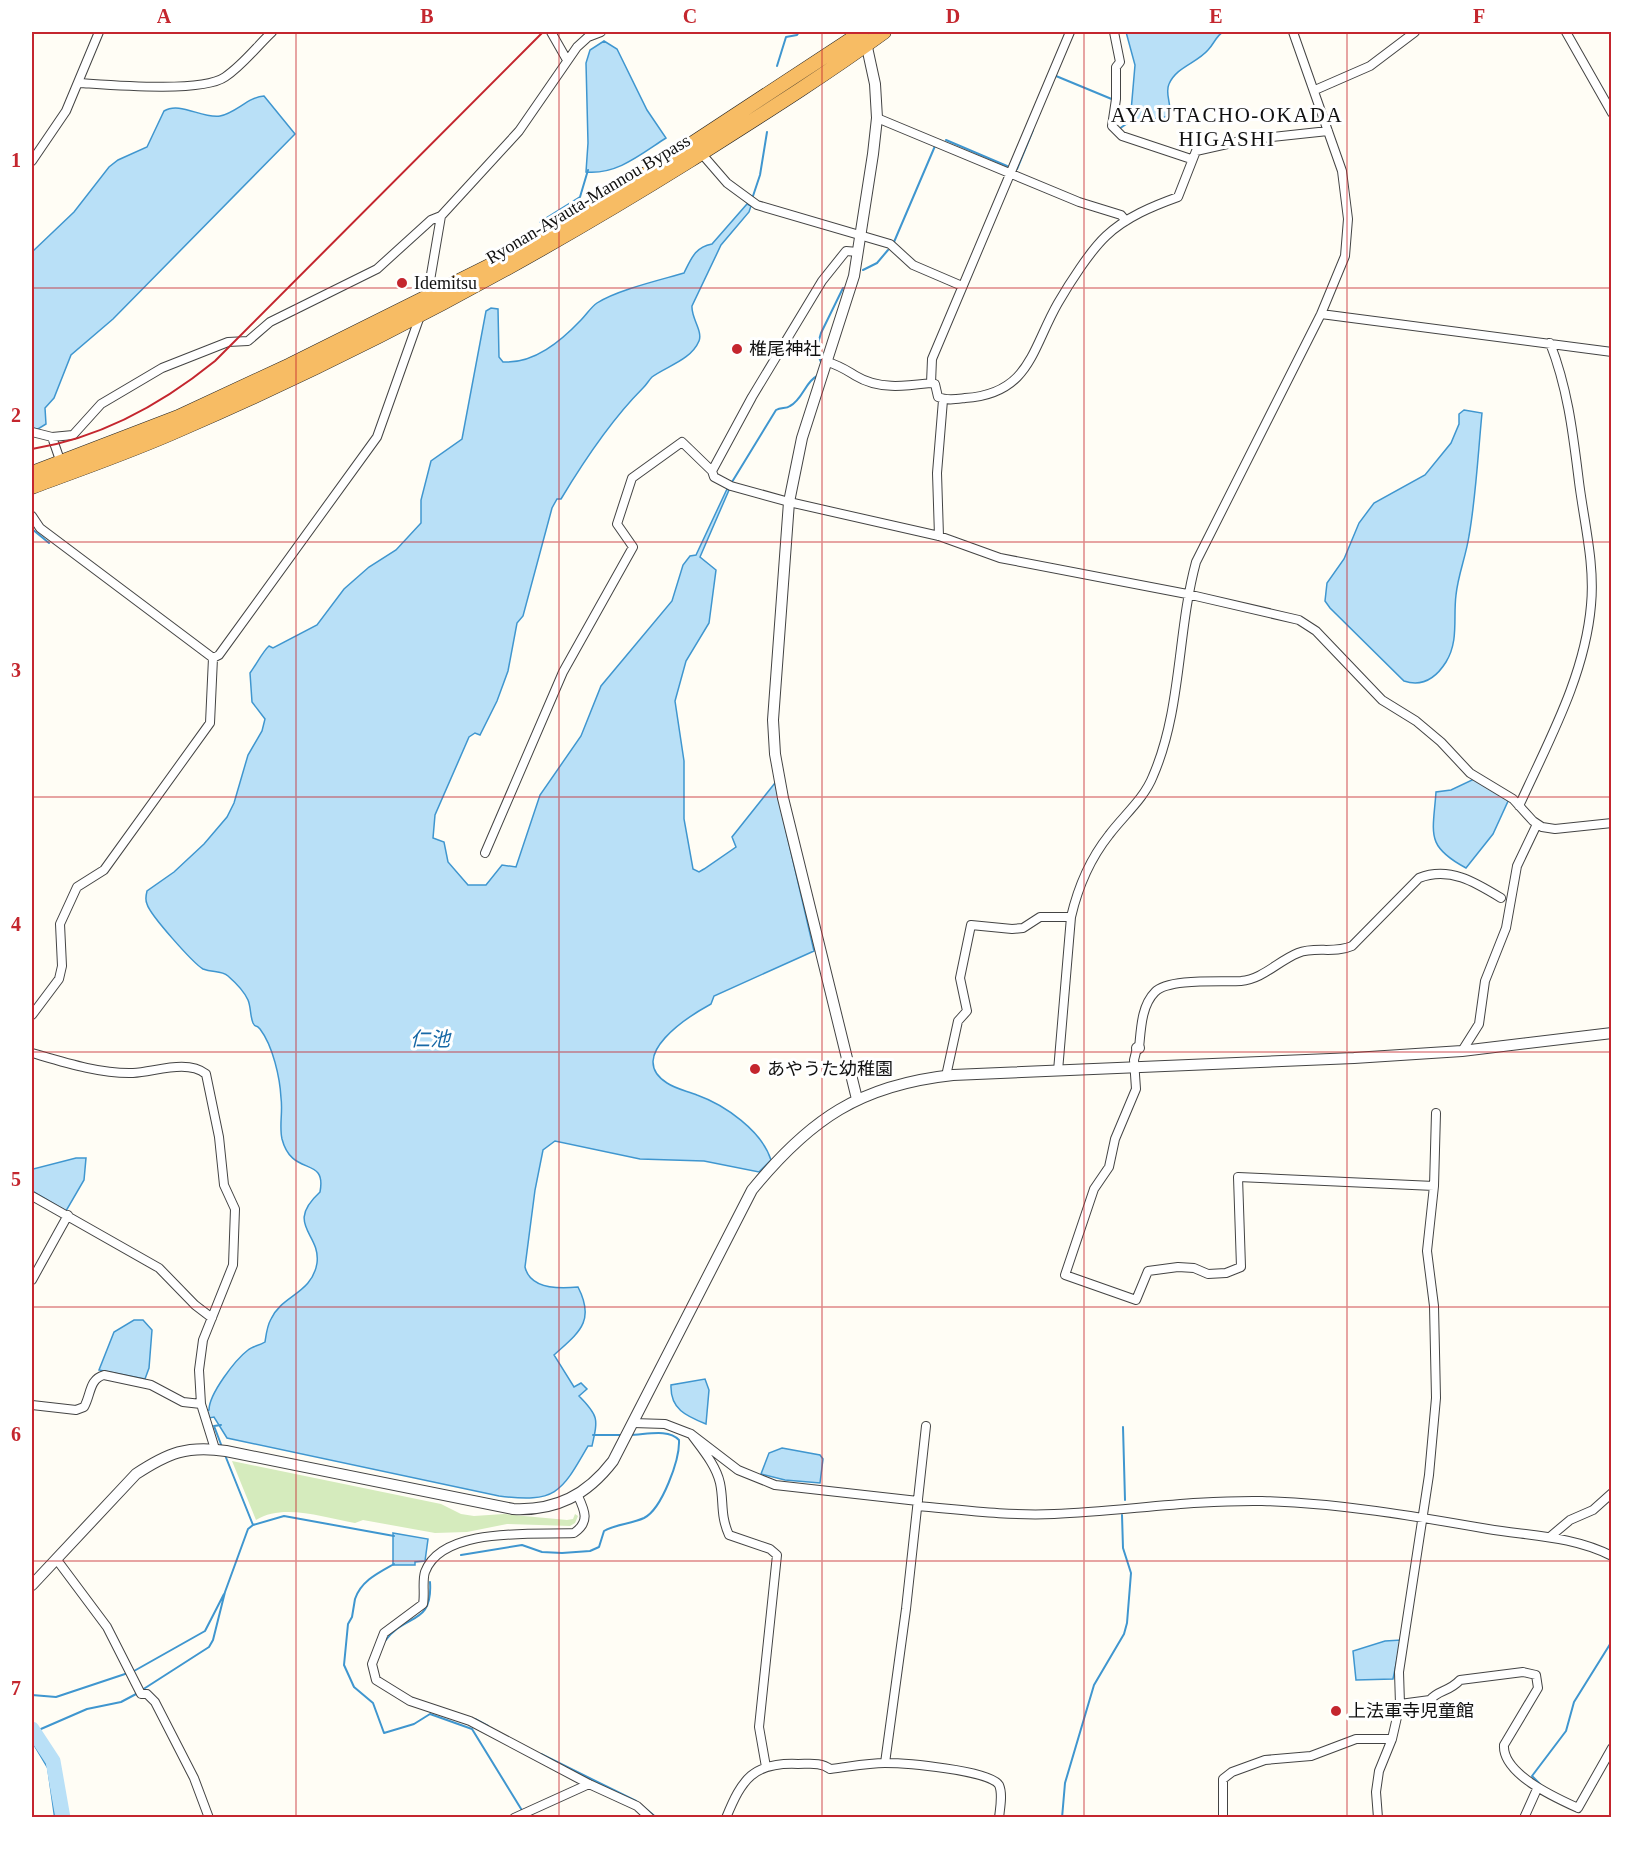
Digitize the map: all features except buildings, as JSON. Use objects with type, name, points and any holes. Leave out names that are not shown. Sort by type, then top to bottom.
[{"type":"highway","name":"Ryonan-Ayauta-Mannou Bypass","points":[[32,473],[178,417],[427,297],[597,206],[864,36],[884,32]]},
{"type":"highway","name":"Ryonan-Ayauta-Mannou Bypass","points":[[32,487],[181,429],[420,315],[601,215],[701,153],[864,36]]},
{"type":"street","points":[[32,161],[66,111],[80,83],[99,32]]},
{"type":"street","points":[[80,83],[128,86],[207,85],[225,77],[272,32]]},
{"type":"street","points":[[551,32],[567,60]]},
{"type":"street","points":[[32,432],[52,437],[73,435],[101,404],[162,368],[228,342],[248,341],[270,322],[330,290],[364,277],[377,269],[431,220],[441,216],[519,130],[567,60],[588,37],[601,32]]},
{"type":"street","points":[[931,383],[932,359],[1070,32]]},
{"type":"street","points":[[1114,32],[1120,62],[1116,67],[1116,100],[1112,126],[1122,136],[1191,159]]},
{"type":"street","points":[[1058,1071],[1071,917],[1077,892],[1088,868],[1108,836],[1142,795],[1152,778],[1161,754],[1178,675],[1187,594],[1196,562],[1322,314],[1345,256],[1348,219],[1342,171],[1316,90],[1293,32]]},
{"type":"street","points":[[1316,90],[1370,66],[1415,32]]},
{"type":"street","points":[[1566,32],[1611,113]]},
{"type":"street","points":[[857,1099],[783,798],[775,754],[773,720],[789,502],[802,438],[854,276],[877,118],[874,84],[864,36]]},
{"type":"street","points":[[877,118],[1079,202],[1121,215],[1126,221]]},
{"type":"street","points":[[827,362],[843,366],[866,381],[889,386],[935,384],[938,397],[943,400],[975,398],[997,392],[1025,369],[1033,358],[1058,303],[1100,243],[1126,221],[1146,209],[1178,197],[1196,151],[1245,140],[1328,131]]},
{"type":"street","points":[[701,153],[727,183],[751,201],[891,244],[913,265],[962,286]]},
{"type":"street","points":[[213,658],[219,655],[377,437],[427,297],[441,216]]},
{"type":"street","points":[[712,471],[752,397],[822,281],[846,251],[858,252]]},
{"type":"street","points":[[1322,314],[1611,352]]},
{"type":"street","points":[[1519,806],[1575,679],[1591,605],[1590,551],[1568,396],[1550,343]]},
{"type":"street","points":[[939,536],[937,473],[943,400]]},
{"type":"street","points":[[52,437],[61,463]]},
{"type":"street","points":[[485,852],[563,672],[633,548],[617,524],[632,478],[682,442],[712,471],[714,477],[730,485],[789,502],[939,536],[999,558],[1187,594],[1299,621],[1316,631],[1382,700],[1416,721],[1481,782],[1513,800],[1542,827],[1568,830],[1611,823]]},
{"type":"street","points":[[32,516],[40,528],[213,658]]},
{"type":"street","points":[[32,1015],[59,979],[62,966],[60,924],[77,887],[104,870],[210,723],[213,658]]},
{"type":"street","points":[[1462,1051],[1479,1024],[1485,981],[1506,928],[1517,866],[1538,824]]},
{"type":"street","points":[[1434,1186],[1238,1178],[1241,1268],[1217,1273],[1178,1267],[1148,1271],[1136,1300],[1065,1275],[1094,1189],[1113,1157],[1115,1139],[1136,1089],[1137,1066],[1134,1060],[1143,1014],[1158,989],[1170,985],[1244,981],[1274,969],[1298,953],[1342,950],[1352,946],[1419,878],[1432,873],[1453,874],[1482,886],[1501,898]]},
{"type":"street","points":[[946,1076],[958,1021],[967,1011],[960,978],[971,925],[1012,929],[1023,928],[1040,917],[1071,917]]},
{"type":"street","points":[[32,1585],[136,1474],[173,1453],[188,1448],[220,1450],[513,1509],[546,1508],[578,1496],[602,1476],[623,1442],[752,1190],[780,1155],[807,1131],[857,1099],[915,1080],[946,1076],[1137,1066],[1354,1059],[1462,1051],[1611,1033]]},
{"type":"street","points":[[32,1053],[110,1071],[132,1073],[189,1067],[206,1074],[219,1137],[224,1185],[235,1209],[233,1265],[201,1352],[201,1404],[220,1450]]},
{"type":"street","points":[[1378,1818],[1376,1792],[1379,1771],[1392,1740],[1400,1704],[1399,1672],[1423,1516],[1436,1398],[1434,1306],[1427,1251],[1434,1186],[1436,1113]]},
{"type":"street","points":[[32,1196],[159,1268],[195,1305],[212,1318]]},
{"type":"street","points":[[32,1280],[68,1215]]},
{"type":"street","points":[[32,1405],[76,1410],[84,1407],[93,1383],[97,1377],[105,1375],[151,1385],[183,1402],[201,1404]]},
{"type":"street","points":[[632,1425],[665,1424],[691,1434],[738,1470],[775,1485],[1009,1514],[1053,1514],[1184,1503],[1263,1501],[1423,1516],[1488,1529],[1551,1536],[1611,1556]]},
{"type":"street","points":[[885,1763],[926,1426]]},
{"type":"street","points":[[691,1434],[714,1467],[720,1484],[721,1512],[729,1535],[770,1549],[777,1555],[759,1727],[766,1767]]},
{"type":"street","points":[[1551,1536],[1570,1520],[1593,1510],[1611,1492]]},
{"type":"street","points":[[578,1496],[586,1516],[585,1523],[574,1533],[515,1532],[442,1550],[434,1557],[424,1575],[423,1604],[384,1633],[372,1669],[376,1680],[390,1691],[423,1706],[470,1721],[589,1784],[637,1806],[650,1818]]},
{"type":"street","points":[[57,1560],[107,1627],[140,1692],[147,1694],[154,1702],[194,1778],[209,1818]]},
{"type":"street","points":[[1400,1704],[1430,1700],[1434,1695],[1451,1690],[1460,1680],[1523,1672],[1536,1675],[1538,1688],[1504,1745],[1503,1752],[1506,1758],[1537,1789],[1578,1808],[1611,1748]]},
{"type":"street","points":[[1223,1818],[1223,1779],[1232,1772],[1265,1760],[1311,1756],[1356,1739],[1392,1740]]},
{"type":"street","points":[[726,1818],[742,1782],[749,1775],[766,1767],[783,1763],[824,1764],[830,1769],[885,1763],[978,1774],[994,1780],[999,1786],[1001,1795],[999,1818]]},
{"type":"street","points":[[513,1818],[589,1784]]},
{"type":"street","points":[[1524,1818],[1537,1789]]},
{"type":"green space","points":[[232,1461],[441,1504],[461,1514],[474,1516],[504,1514],[567,1520],[573,1519],[575,1514],[578,1516],[575,1523],[570,1526],[507,1524],[467,1532],[435,1533],[363,1520],[355,1523],[291,1512],[267,1515],[256,1520]]},
{"type":"water","points":[[1126,32],[1223,32],[1210,48],[1172,78],[1168,88],[1170,108],[1167,116],[1141,119],[1130,123],[1135,65]]},
{"type":"water","points":[[604,41],[617,49],[647,110],[666,138],[618,167],[586,172],[588,143],[586,63],[590,50]]},
{"type":"water","points":[[264,96],[295,134],[113,319],[71,355],[54,398],[45,408],[46,424],[38,429],[32,428],[32,252],[74,212],[109,167],[118,160],[147,147],[164,111],[177,108],[220,116],[253,99]]},
{"type":"water","name":"仁池","points":[[747,204],[751,206],[749,212],[721,245],[692,306],[700,337],[695,348],[685,358],[651,378],[609,427],[561,499],[557,499],[552,508],[523,616],[517,623],[508,671],[497,701],[480,735],[475,733],[469,737],[435,815],[433,838],[444,842],[448,862],[468,885],[486,885],[502,865],[516,867],[540,795],[581,736],[601,686],[672,601],[683,565],[690,556],[696,555],[727,489],[729,490],[700,557],[716,570],[709,623],[686,661],[675,701],[684,761],[684,819],[693,869],[699,872],[736,847],[732,837],[775,783],[814,951],[714,996],[711,1004],[676,1027],[665,1038],[657,1049],[653,1061],[656,1072],[667,1083],[708,1099],[741,1120],[760,1139],[771,1160],[759,1172],[704,1161],[640,1159],[555,1141],[543,1150],[535,1190],[525,1267],[528,1274],[539,1284],[562,1288],[578,1287],[583,1299],[585,1318],[577,1333],[554,1355],[574,1387],[581,1383],[587,1389],[579,1396],[590,1408],[596,1424],[592,1446],[588,1446],[571,1475],[555,1491],[533,1498],[499,1496],[227,1438],[214,1417],[209,1418],[206,1411],[209,1410],[213,1395],[230,1369],[250,1349],[265,1342],[271,1319],[276,1311],[303,1288],[314,1273],[317,1253],[304,1221],[310,1203],[320,1192],[321,1181],[314,1169],[293,1159],[287,1151],[281,1134],[281,1103],[275,1062],[265,1036],[253,1023],[249,1003],[240,987],[223,973],[203,969],[182,949],[150,910],[146,901],[147,891],[174,872],[204,844],[227,817],[234,803],[248,755],[262,731],[265,719],[252,702],[250,673],[264,651],[269,646],[273,648],[317,625],[344,589],[369,567],[396,550],[421,523],[421,500],[431,461],[462,439],[486,311],[491,308],[498,309],[499,357],[503,362],[514,362],[536,355],[565,336],[595,305],[605,298],[684,273],[694,254],[701,248],[712,244]]},
{"type":"water","points":[[1464,410],[1482,413],[1468,543],[1455,604],[1453,646],[1438,673],[1423,682],[1411,683],[1404,681],[1330,608],[1325,601],[1327,583],[1344,559],[1359,523],[1374,503],[1425,475],[1451,443],[1459,424],[1459,414]]},
{"type":"water","points":[[1474,779],[1509,799],[1493,834],[1466,868],[1444,853],[1434,837],[1436,792],[1451,790]]},
{"type":"water","points":[[76,1158],[86,1158],[84,1180],[66,1211],[32,1191],[33,1169]]},
{"type":"water","points":[[134,1320],[143,1320],[152,1330],[149,1368],[145,1379],[99,1370],[114,1332]]},
{"type":"water","points":[[705,1379],[709,1390],[706,1424],[692,1418],[676,1406],[671,1393],[671,1385]]},
{"type":"water","points":[[782,1448],[820,1455],[823,1459],[820,1483],[785,1480],[761,1474],[769,1453]]},
{"type":"water","points":[[393,1533],[428,1539],[425,1561],[415,1562],[415,1565],[393,1565]]},
{"type":"water","points":[[1401,1640],[1393,1679],[1356,1680],[1353,1651],[1385,1641]]},
{"type":"waterway","points":[[777,66],[786,37],[797,35],[799,32]]},
{"type":"waterway","points":[[1056,76],[1114,100]]},
{"type":"waterway","points":[[1119,129],[1132,120]]},
{"type":"waterway","points":[[1017,169],[1033,130]]},
{"type":"waterway","points":[[752,199],[760,175],[767,132]]},
{"type":"waterway","points":[[946,140],[1007,166]]},
{"type":"waterway","points":[[894,242],[935,146]]},
{"type":"waterway","points":[[540,222],[580,197],[588,170]]},
{"type":"waterway","points":[[863,270],[877,263],[888,250]]},
{"type":"waterway","points":[[821,362],[816,350],[821,333],[843,288]]},
{"type":"waterway","points":[[732,482],[776,410],[794,403],[817,376]]},
{"type":"waterway","points":[[32,529],[49,543]]},
{"type":"waterway","points":[[221,1425],[214,1426],[222,1447]]},
{"type":"waterway","points":[[1123,1427],[1125,1500]]},
{"type":"waterway","points":[[461,1555],[522,1545],[542,1552],[590,1551],[599,1547],[604,1531],[644,1518],[657,1505],[669,1483],[679,1448],[679,1440],[663,1433],[629,1435]]},
{"type":"waterway","points":[[593,1435],[623,1435]]},
{"type":"waterway","points":[[142,1690],[209,1647],[213,1640],[225,1592],[248,1529],[253,1525],[225,1455]]},
{"type":"waterway","points":[[1062,1818],[1065,1783],[1094,1685],[1124,1634],[1127,1623],[1131,1573],[1123,1548],[1122,1515]]},
{"type":"waterway","points":[[253,1525],[284,1516],[394,1536]]},
{"type":"waterway","points":[[394,1564],[366,1582],[355,1599],[352,1617],[348,1624],[344,1665],[354,1687],[373,1703],[384,1733],[414,1724],[430,1714],[472,1729],[523,1812]]},
{"type":"waterway","points":[[385,1641],[393,1632],[422,1613],[430,1596],[430,1582]]},
{"type":"waterway","points":[[134,1671],[205,1631],[224,1594]]},
{"type":"waterway","points":[[1541,1785],[1532,1776],[1566,1731],[1574,1702],[1612,1641]]},
{"type":"waterway","points":[[32,1695],[56,1697],[128,1673]]},
{"type":"waterway","points":[[34,1732],[87,1709],[121,1702],[138,1693]]},
{"type":"waterway","points":[[475,1719],[488,1726]]},
{"type":"waterway","points":[[32,1729],[53,1761],[63,1818]]},
{"type":"waterway","points":[[32,1741],[48,1768],[55,1818]]},
{"type":"waterway","points":[[541,1754],[636,1801],[657,1818]]},
{"type":"railway","points":[[32,449],[82,437],[129,417],[174,391],[215,361],[543,32]]},
{"type":"place","name":"Idemitsu","points":[[402,283]]},
{"type":"place","name":"椎尾神社","points":[[737,349]]},
{"type":"place","name":"あやうた幼稚園","points":[[755,1069]]},
{"type":"place","name":"上法軍寺児童館","points":[[1336,1711]]},
{"type":"district","name":"AYAUTACHO-OKADA HIGASHI","points":[[1227,127]]}]
